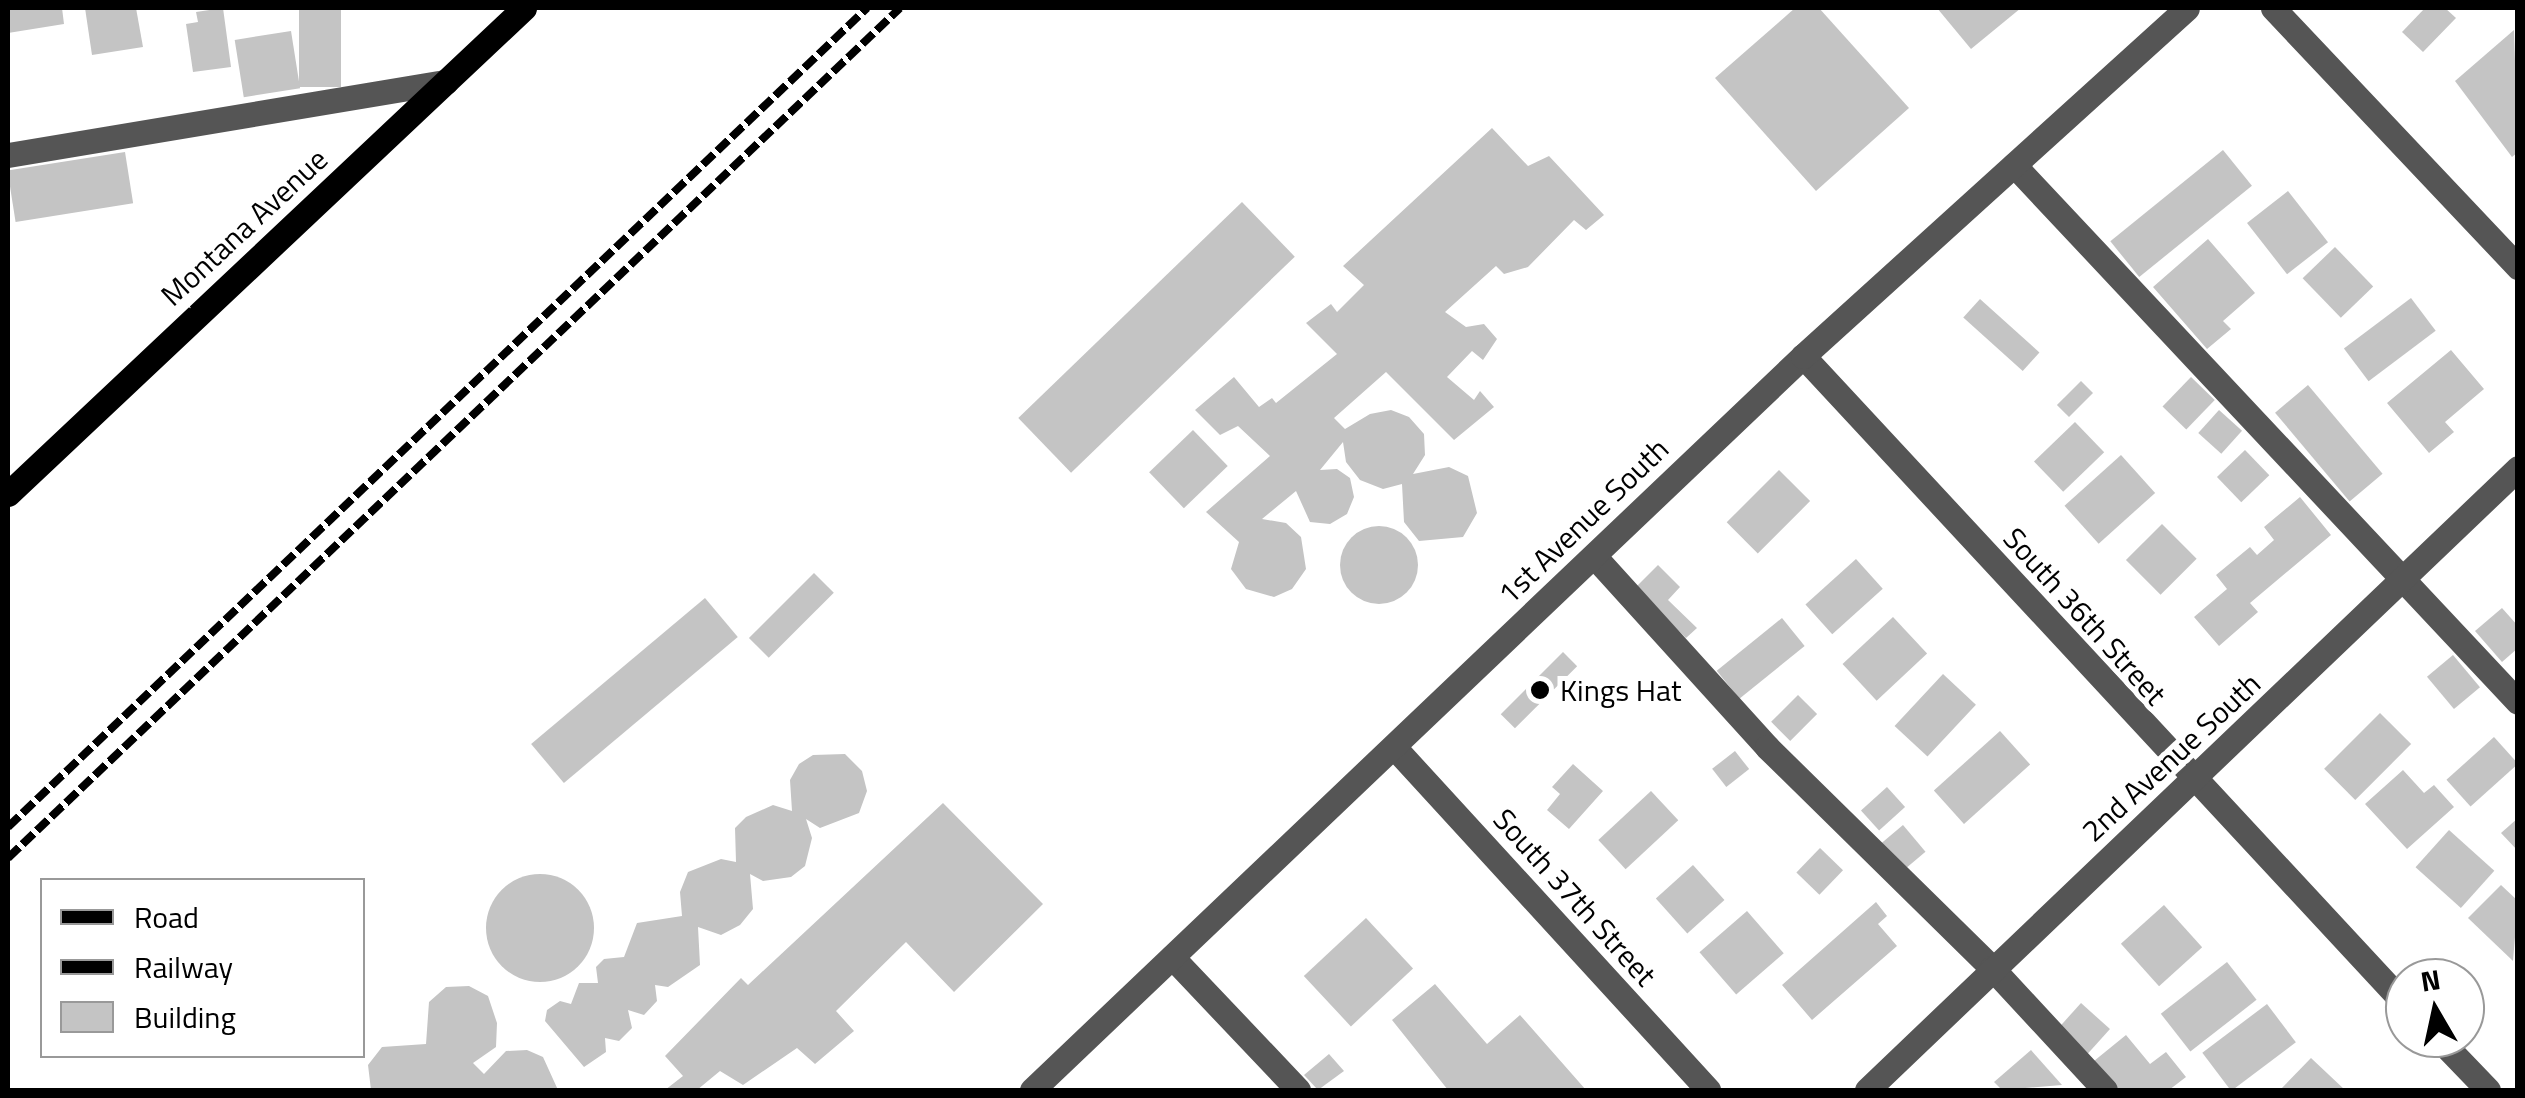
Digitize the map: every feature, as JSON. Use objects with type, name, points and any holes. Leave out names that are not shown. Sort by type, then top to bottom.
[{"type":"main road","name":"Montana Avenue","points":[[8,494],[524,8]]},
{"type":"street","name":"1st Avenue South","points":[[1032,1090],[1803,356],[2187,8]]},
{"type":"street","points":[[2273,8],[2518,267]]},
{"type":"street","points":[[8,155],[446,82]]},
{"type":"street","points":[[2014,165],[2518,702]]},
{"type":"street","name":"South 36th Street","points":[[1803,356],[2194,783],[2385,983]]},
{"type":"street","name":"2nd Avenue South","points":[[1867,1090],[1992,968],[2194,783],[2518,468]]},
{"type":"street","points":[[1594,556],[1767,747],[1992,968],[2105,1090]]},
{"type":"street","name":"South 37th Street","points":[[1394,747],[1708,1090]]},
{"type":"street","points":[[1172,957],[1298,1090]]},
{"type":"street","points":[[2457,1058],[2488,1090]]},
{"type":"building","points":[[8,8],[62,8],[64,24],[8,33]]},
{"type":"building","points":[[85,8],[136,8],[143,47],[92,55]]},
{"type":"building","points":[[223,8],[231,67],[193,72],[186,24],[198,22],[196,12]]},
{"type":"building","points":[[299,8],[341,8],[341,87],[299,87]]},
{"type":"building","points":[[1795,8],[1819,8],[1909,108],[1816,191],[1715,78]]},
{"type":"building","points":[[1937,8],[2021,8],[1971,49]]},
{"type":"building","points":[[2425,8],[2445,8],[2456,18],[2423,52],[2402,32]]},
{"type":"building","points":[[2514,30],[2518,152],[2512,157],[2455,81]]},
{"type":"building","points":[[291,31],[300,88],[244,97],[235,40]]},
{"type":"building","points":[[1492,128],[1528,166],[1549,156],[1604,215],[1586,230],[1574,220],[1528,267],[1504,274],[1496,266],[1445,312],[1466,327],[1484,324],[1497,339],[1483,360],[1472,351],[1447,377],[1474,400],[1480,391],[1494,407],[1454,440],[1386,372],[1334,418],[1345,429],[1370,414],[1391,410],[1409,417],[1424,434],[1425,455],[1413,474],[1449,467],[1468,476],[1477,513],[1463,537],[1419,541],[1404,522],[1402,484],[1383,489],[1360,480],[1346,462],[1343,442],[1320,470],[1337,469],[1350,478],[1354,497],[1347,514],[1330,524],[1310,522],[1296,491],[1262,519],[1286,523],[1301,537],[1306,569],[1292,589],[1274,597],[1246,589],[1231,569],[1239,542],[1206,512],[1270,456],[1238,426],[1220,435],[1195,410],[1234,377],[1259,407],[1272,398],[1276,403],[1337,354],[1306,323],[1331,304],[1337,312],[1364,285],[1343,266]]},
{"type":"building","points":[[2223,150],[2252,186],[2139,277],[2110,241]]},
{"type":"building","points":[[125,152],[133,203],[16,222],[8,171]]},
{"type":"building","points":[[2288,191],[2328,242],[2287,274],[2247,223]]},
{"type":"building","points":[[1242,202],[1295,257],[1071,473],[1018,418]]},
{"type":"building","points":[[2208,239],[2255,293],[2223,321],[2231,329],[2207,349],[2153,287]]},
{"type":"building","points":[[2335,247],[2373,287],[2341,318],[2303,278]]},
{"type":"building","points":[[2411,298],[2436,331],[2369,381],[2344,349]]},
{"type":"building","points":[[1980,299],[2039,353],[2023,371],[1963,318]]},
{"type":"building","points":[[2451,350],[2484,389],[2445,422],[2454,432],[2429,453],[2387,403]]},
{"type":"building","points":[[2191,377],[2215,400],[2186,429],[2163,406]]},
{"type":"building","points":[[2081,381],[2093,393],[2069,417],[2057,405]]},
{"type":"building","points":[[2308,385],[2383,474],[2350,502],[2275,413]]},
{"type":"building","points":[[2219,410],[2242,431],[2221,454],[2198,433]]},
{"type":"building","points":[[2075,422],[2104,452],[2063,492],[2034,462]]},
{"type":"building","points":[[1193,430],[1228,466],[1184,508],[1149,472]]},
{"type":"building","points":[[2245,450],[2269,475],[2241,502],[2217,477]]},
{"type":"building","points":[[2121,455],[2155,493],[2099,544],[2065,506]]},
{"type":"building","points":[[1779,470],[1810,501],[1758,553],[1727,522]]},
{"type":"building","points":[[2300,497],[2331,535],[2250,603],[2258,612],[2219,646],[2194,617],[2227,589],[2216,575],[2250,547],[2257,555],[2274,540],[2264,527]]},
{"type":"building","points":[[2162,524],[2197,559],[2161,595],[2126,560]]},
{"type":"building","points":[[1379,526],[1407,537],[1418,565],[1407,593],[1379,604],[1351,593],[1340,565],[1351,537]]},
{"type":"building","points":[[1856,559],[1883,589],[1832,634],[1805,605]]},
{"type":"building","points":[[1658,565],[1680,587],[1668,600],[1697,628],[1686,638],[1635,588]]},
{"type":"building","points":[[814,573],[834,593],[769,658],[749,638]]},
{"type":"building","points":[[705,598],[738,637],[564,783],[531,744]]},
{"type":"building","points":[[2502,608],[2518,626],[2518,648],[2502,662],[2475,631]]},
{"type":"building","points":[[1893,617],[1927,654],[1877,701],[1843,664]]},
{"type":"building","points":[[1782,618],[1805,646],[1739,699],[1717,671]]},
{"type":"building","name":"Kings Hat","points":[[1563,652],[1577,666],[1515,728],[1501,714]]},
{"type":"building","points":[[2453,655],[2480,687],[2454,709],[2427,677]]},
{"type":"building","points":[[1943,674],[1976,705],[1927,757],[1895,726]]},
{"type":"building","points":[[1798,695],[1817,714],[1790,741],[1771,722]]},
{"type":"building","points":[[2380,713],[2411,744],[2355,800],[2324,769]]},
{"type":"building","points":[[2000,731],[2030,764],[1964,824],[1934,791]]},
{"type":"building","points":[[2494,737],[2518,764],[2471,807],[2446,780]]},
{"type":"building","points":[[1735,751],[1749,769],[1726,787],[1712,769]]},
{"type":"building","points":[[845,754],[862,771],[867,791],[859,813],[820,828],[806,819],[812,838],[805,866],[791,877],[763,881],[750,874],[753,909],[740,925],[721,935],[698,927],[700,965],[668,987],[655,985],[657,1001],[644,1015],[628,1010],[632,1028],[619,1041],[605,1038],[606,1052],[584,1067],[545,1021],[547,1010],[560,1001],[571,1004],[579,983],[598,983],[596,967],[604,959],[624,957],[637,923],[682,916],[680,892],[688,872],[721,859],[736,862],[735,828],[746,817],[773,805],[792,811],[790,780],[799,764],[813,755]]},
{"type":"building","points":[[1573,764],[1603,791],[1569,829],[1547,810],[1560,794],[1552,787]]},
{"type":"building","points":[[2403,770],[2424,793],[2434,785],[2454,807],[2407,849],[2365,804]]},
{"type":"building","points":[[1887,787],[1905,807],[1879,830],[1861,810]]},
{"type":"building","points":[[1651,791],[1678,820],[1626,869],[1598,840]]},
{"type":"building","points":[[943,803],[1043,904],[954,992],[906,942],[836,1011],[854,1031],[815,1064],[797,1048],[743,1085],[720,1071],[697,1090],[665,1090],[683,1076],[665,1056],[741,978],[748,985]]},
{"type":"building","points":[[2518,818],[2518,851],[2501,833]]},
{"type":"building","points":[[1903,825],[1925,852],[1902,872],[1879,845]]},
{"type":"building","points":[[2449,830],[2494,871],[2461,908],[2416,867]]},
{"type":"building","points":[[1820,848],[1843,870],[1819,895],[1796,872]]},
{"type":"building","points":[[1693,865],[1724,900],[1687,933],[1656,898]]},
{"type":"building","points":[[540,874],[570,883],[578,890],[585,898],[594,928],[585,958],[578,966],[570,973],[540,982],[510,973],[502,966],[495,958],[486,928],[495,898],[502,890],[510,883]]},
{"type":"building","points":[[2501,885],[2518,901],[2513,961],[2468,918]]},
{"type":"building","points":[[1876,902],[1887,916],[1878,924],[1897,946],[1812,1020],[1782,985]]},
{"type":"building","points":[[2164,905],[2202,947],[2159,986],[2121,944]]},
{"type":"building","points":[[1747,911],[1784,953],[1736,995],[1699,952]]},
{"type":"building","points":[[1366,918],[1413,968],[1351,1026],[1304,976]]},
{"type":"building","points":[[2227,962],[2257,1000],[2190,1052],[2161,1014]]},
{"type":"building","points":[[1435,984],[1487,1044],[1520,1015],[1586,1090],[1448,1090],[1392,1020]]},
{"type":"building","points":[[469,986],[488,996],[497,1023],[496,1047],[473,1063],[484,1074],[506,1051],[527,1050],[543,1057],[558,1090],[371,1090],[368,1065],[382,1047],[426,1044],[429,1002],[446,987]]},
{"type":"building","points":[[2081,1003],[2110,1029],[2086,1056],[2057,1030]]},
{"type":"building","points":[[2267,1004],[2296,1042],[2233,1090],[2202,1053]]},
{"type":"building","points":[[2126,1035],[2150,1064],[2166,1052],[2186,1077],[2169,1090],[2119,1090],[2094,1061]]},
{"type":"building","points":[[2031,1050],[2062,1085],[2002,1090],[1994,1082]]},
{"type":"building","points":[[1329,1054],[1344,1071],[1318,1090],[1304,1075]]},
{"type":"building","points":[[2311,1058],[2345,1090],[2280,1090]]},
{"type":"railway","points":[[8,827],[867,8]]},
{"type":"railway","points":[[8,858],[900,8]]},
{"type":"place","name":"Kings Hat","points":[[1540,690]]}]
